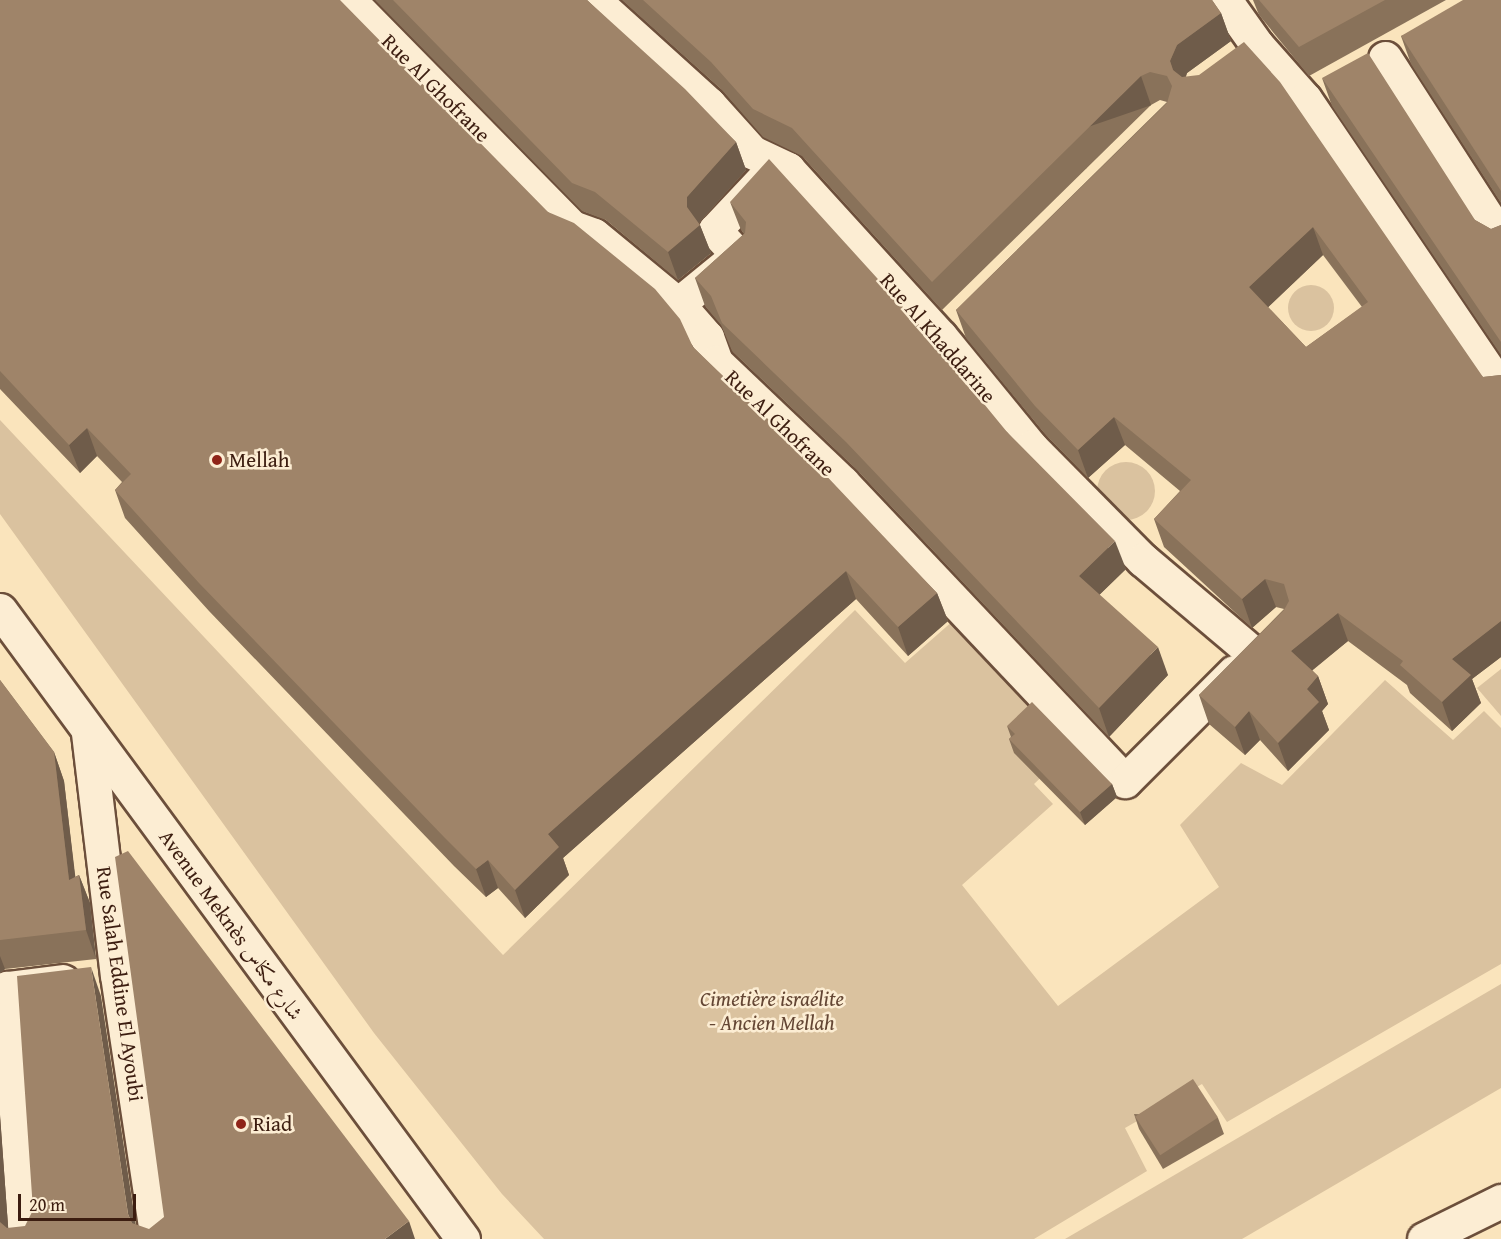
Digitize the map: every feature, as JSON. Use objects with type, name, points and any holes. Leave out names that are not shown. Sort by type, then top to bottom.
[{"type":"street","name":"Rue Al Khaddarine","points":[[594,0],[709,104],[752,152],[788,169],[941,337],[1031,447],[1143,561],[1264,642]]},
{"type":"street","points":[[1225,0],[1244,54],[1305,99],[1501,388]]},
{"type":"street","name":"Rue Al Ghofrane","points":[[353,1],[572,227],[594,235],[678,304],[707,337],[716,362],[843,483],[1125,781],[1264,642]]},
{"type":"street","points":[[1305,99],[1417,41]]},
{"type":"street","points":[[1385,58],[1501,238]]},
{"type":"street","points":[[678,304],[738,255],[715,230],[763,180],[771,161]]},
{"type":"street","points":[[941,337],[966,312]]},
{"type":"street","name":"Avenue Meknès شارع مكناس","points":[[0,610],[462,1239]]},
{"type":"street","name":"Rue Salah Eddine El Ayoubi","points":[[88,729],[117,975],[157,1239]]},
{"type":"street","points":[[25,1239],[7,988],[117,975]]},
{"type":"street","points":[[1424,1239],[1501,1201]]},
{"type":"green space","points":[[1311,285],[1327,292],[1334,308],[1327,324],[1311,331],[1295,324],[1288,308],[1295,292]]},
{"type":"green space","name":"Cimetière israélite - Ancien Mellah","points":[[0,420],[503,955],[855,610],[905,663],[954,620],[1072,748],[1034,784],[1053,804],[962,885],[1058,1006],[1219,887],[1180,825],[1241,763],[1282,785],[1385,680],[1453,740],[1484,711],[1501,728],[1501,964],[1227,1122],[1202,1084],[1125,1128],[1147,1171],[1034,1239],[544,1239],[502,1194],[374,1033],[0,514]]},
{"type":"green space","points":[[1126,462],[1142,467],[1150,475],[1155,491],[1150,507],[1142,515],[1126,520],[1110,515],[1102,507],[1097,491],[1102,475],[1110,467]]},
{"type":"green space","points":[[1501,669],[1501,716],[1477,688]]},
{"type":"green space","points":[[1501,984],[1501,1088],[1242,1239],[1065,1239]]},
{"type":"building","name":"Mellah","points":[[0,0],[340,0],[548,212],[574,223],[655,289],[680,319],[693,347],[819,468],[937,593],[898,627],[846,571],[548,834],[559,847],[515,890],[488,860],[476,869],[199,583],[115,490],[131,474],[87,428],[69,445],[0,371]]},
{"type":"building","points":[[393,0],[587,0],[685,89],[736,142],[687,197],[687,207],[700,225],[668,252],[595,192],[572,183]]},
{"type":"building","points":[[643,0],[1212,0],[1221,13],[1177,45],[1170,61],[1173,70],[1182,77],[1199,75],[1244,42],[1280,82],[1483,377],[1501,375],[1501,621],[1452,659],[1471,675],[1442,702],[1400,665],[1403,661],[1338,613],[1291,651],[1318,676],[1307,689],[1319,702],[1278,743],[1249,711],[1235,727],[1199,695],[1284,610],[1289,601],[1284,584],[1265,579],[1242,599],[1154,519],[1191,480],[1114,417],[1078,450],[1035,406],[956,310],[1167,103],[1172,86],[1167,76],[1150,72],[1141,76],[932,282],[792,128],[753,109],[711,62]],"holes":[[[1313,227],[1368,302],[1306,347],[1249,287]]]},
{"type":"building","points":[[1259,0],[1385,0],[1299,47]]},
{"type":"building","points":[[1463,0],[1501,0],[1501,191],[1401,36]]},
{"type":"building","points":[[1368,53],[1475,220],[1491,229],[1501,225],[1501,342],[1322,78]]},
{"type":"building","points":[[769,159],[916,321],[1007,432],[1115,541],[1079,576],[1158,647],[1099,708],[846,442],[722,323],[711,296],[695,278],[745,233],[746,222],[730,202]]},
{"type":"building","points":[[0,680],[54,752],[69,880],[79,875],[86,930],[0,940]]},
{"type":"building","points":[[1032,702],[1112,784],[1080,812],[1009,739],[1015,734],[1007,726]]},
{"type":"building","points":[[128,851],[409,1221],[385,1239],[0,1239],[0,1222],[7,1228],[25,1226],[33,1210],[17,976],[91,967],[128,1214],[132,1223],[149,1229],[164,1217],[115,857]]},
{"type":"building","points":[[1193,1079],[1218,1118],[1160,1155],[1135,1117]]},
{"type":"place","name":"Mellah","points":[[217,460]]},
{"type":"place","name":"Riad","points":[[241,1124]]}]
